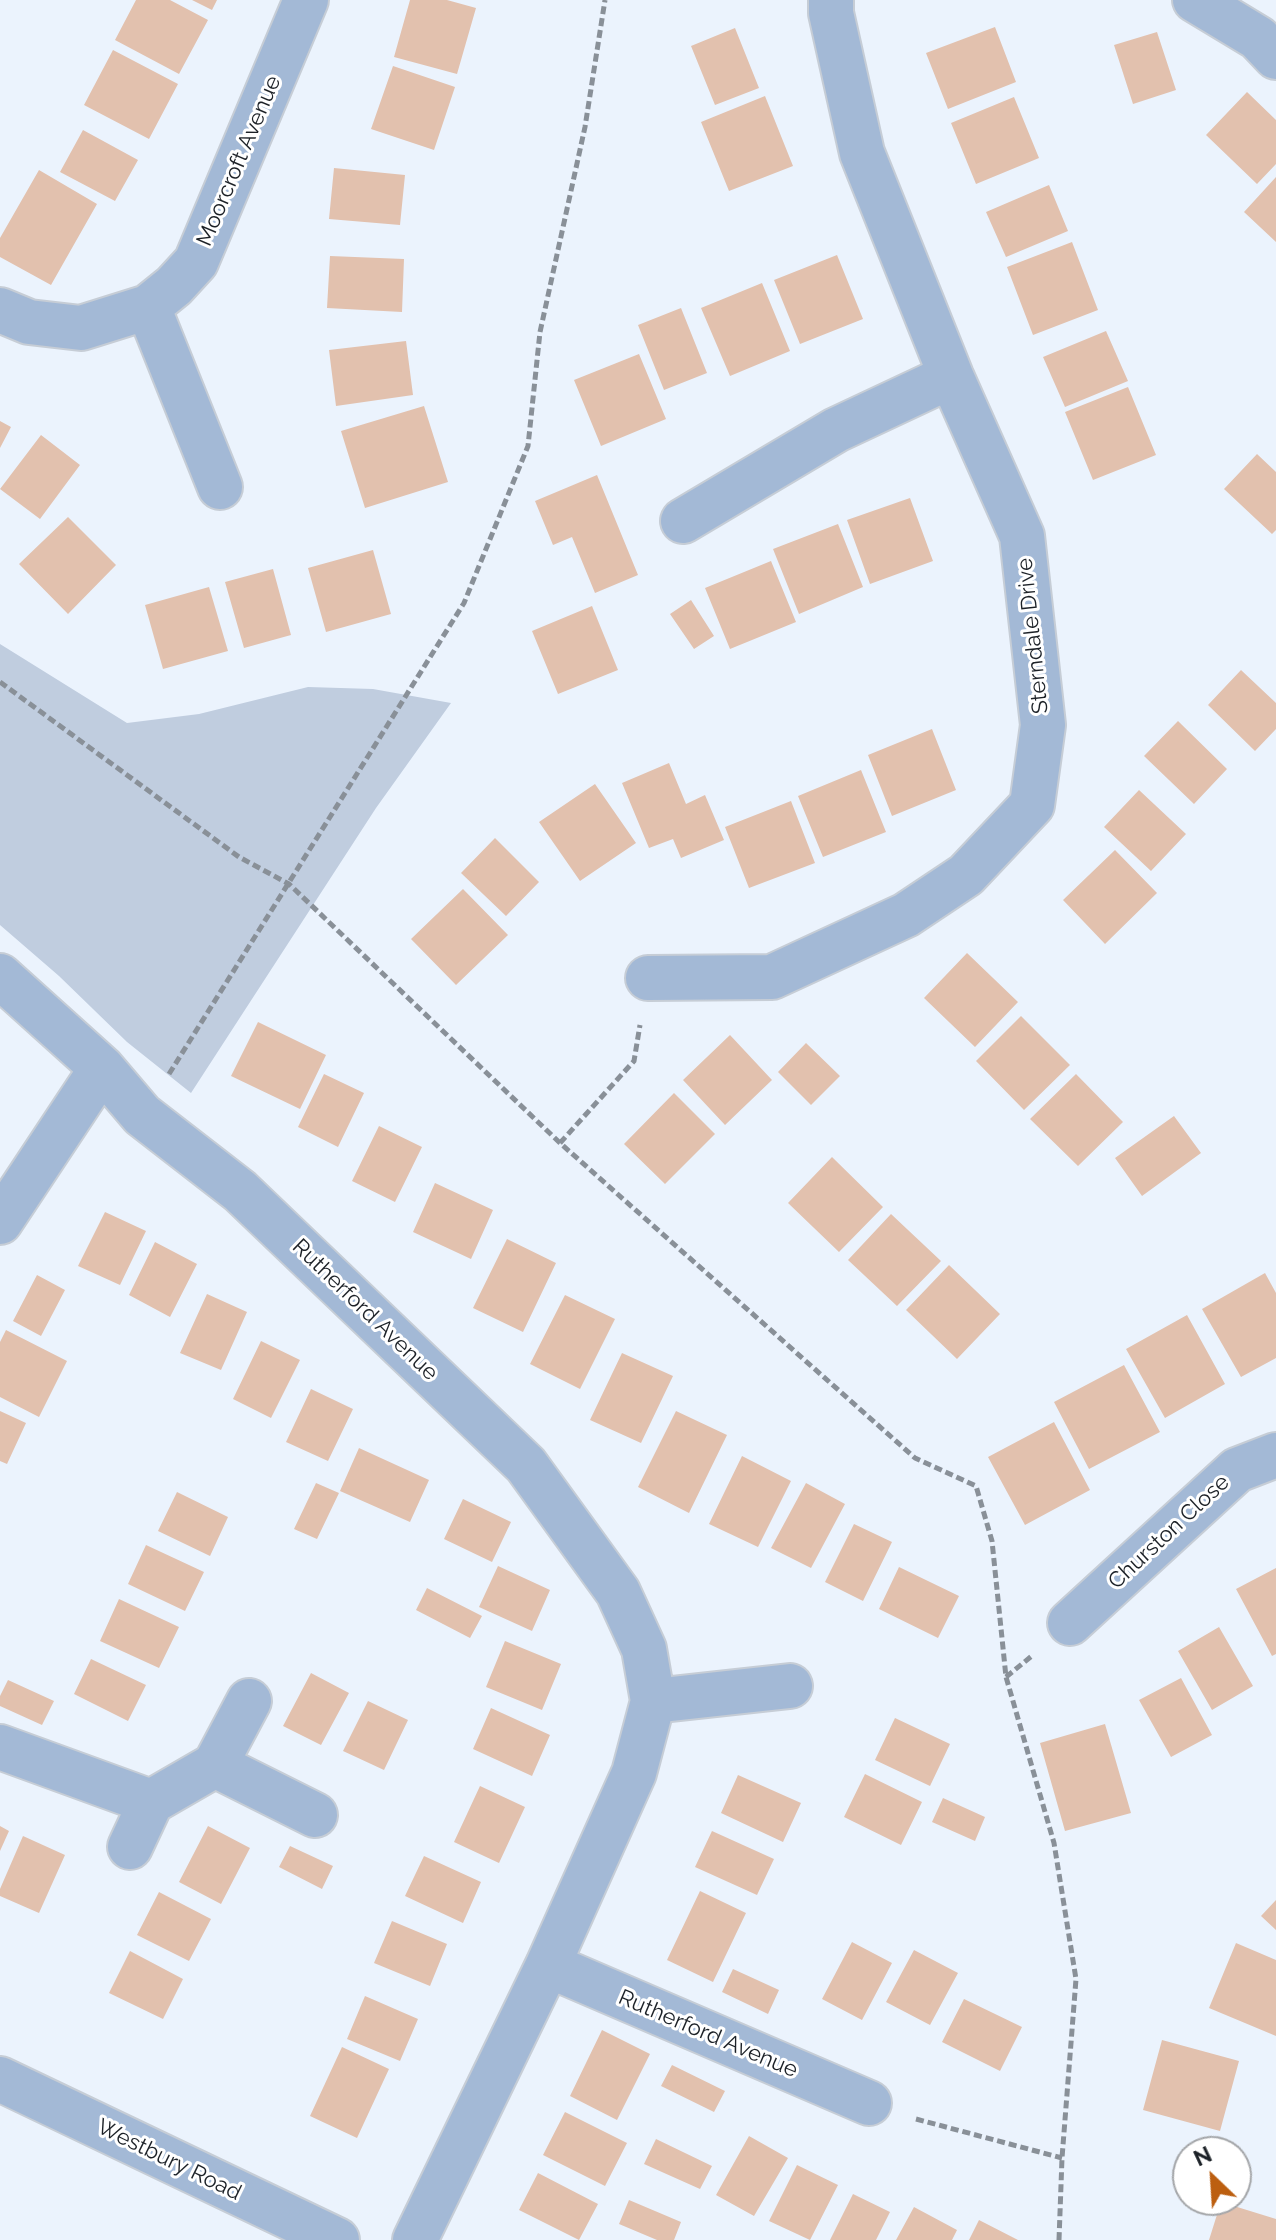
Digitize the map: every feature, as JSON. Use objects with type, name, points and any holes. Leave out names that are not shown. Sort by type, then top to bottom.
[{"type":"street","name":"Moorcroft Avenue","points":[[0,310],[29,322],[81,328],[148,307],[174,286],[196,262],[306,0]]},
{"type":"street","name":"Sterndale Drive","points":[[648,978],[772,977],[906,915],[966,875],[1032,805],[1043,725],[1022,536],[951,376],[862,153],[831,13],[831,0]]},
{"type":"street","points":[[1195,0],[1258,38],[1276,57]]},
{"type":"street","points":[[148,307],[220,487]]},
{"type":"street","points":[[683,521],[836,430],[951,376]]},
{"type":"street","name":"Rutherford Avenue","points":[[0,976],[102,1068],[142,1115],[240,1191],[526,1465],[618,1592],[644,1649],[653,1701],[634,1773],[548,1965],[415,2240]]},
{"type":"street","points":[[0,1222],[102,1068]]},
{"type":"street","name":"Churston Close","points":[[1070,1623],[1237,1470],[1276,1455]]},
{"type":"street","points":[[653,1701],[790,1686]]},
{"type":"street","points":[[130,1847],[151,1802],[215,1765],[249,1701]]},
{"type":"street","points":[[0,1747],[151,1802]]},
{"type":"street","points":[[215,1765],[315,1815]]},
{"type":"street","name":"Rutherford Avenue","points":[[548,1965],[869,2103]]},
{"type":"street","name":"Westbury Road","points":[[0,2079],[337,2240]]},
{"type":"path","points":[[142,1115],[464,603],[528,446],[540,332],[585,127],[605,0]]},
{"type":"path","points":[[0,682],[239,857],[289,884],[560,1143],[915,1458],[976,1486],[992,1541],[1006,1677],[1054,1843],[1076,1979],[1059,2240]]},
{"type":"path","points":[[560,1143],[634,1061],[648,978]]},
{"type":"path","points":[[869,2103],[933,2125],[1062,2158]]},
{"type":"shaded area","points":[[0,644],[127,723],[199,714],[308,687],[373,689],[451,703],[376,808],[191,1093],[127,1042],[59,976],[0,925]]},
{"type":"building","points":[[136,0],[170,0],[208,20],[179,74],[115,40]]},
{"type":"building","points":[[192,0],[217,0],[212,10]]},
{"type":"building","points":[[410,0],[447,0],[476,8],[457,74],[394,57]]},
{"type":"building","points":[[995,27],[1016,82],[948,109],[926,53]]},
{"type":"building","points":[[735,28],[759,88],[715,105],[691,46]]},
{"type":"building","points":[[1157,32],[1176,90],[1133,104],[1114,45]]},
{"type":"building","points":[[113,50],[178,84],[149,139],[84,105]]},
{"type":"building","points":[[393,66],[455,87],[434,150],[371,129]]},
{"type":"building","points":[[1247,92],[1276,120],[1276,164],[1257,184],[1206,135]]},
{"type":"building","points":[[765,96],[793,166],[729,191],[701,122]]},
{"type":"building","points":[[1014,97],[1039,158],[976,184],[951,123]]},
{"type":"building","points":[[83,130],[138,160],[115,201],[60,172]]},
{"type":"building","points":[[334,168],[405,175],[400,225],[329,219]]},
{"type":"building","points":[[39,170],[97,204],[51,285],[0,257],[0,238]]},
{"type":"building","points":[[1276,177],[1276,242],[1244,212]]},
{"type":"building","points":[[1049,185],[1068,231],[1006,257],[986,212]]},
{"type":"building","points":[[1072,242],[1098,310],[1033,335],[1007,267]]},
{"type":"building","points":[[837,255],[863,319],[800,344],[774,280]]},
{"type":"building","points":[[330,256],[404,259],[402,312],[327,308]]},
{"type":"building","points":[[762,283],[790,351],[730,376],[701,308]]},
{"type":"building","points":[[681,308],[707,373],[664,390],[638,325]]},
{"type":"building","points":[[1106,331],[1128,381],[1065,407],[1043,357]]},
{"type":"building","points":[[406,341],[413,395],[336,406],[329,350]]},
{"type":"building","points":[[639,354],[666,419],[601,446],[574,380]]},
{"type":"building","points":[[1128,387],[1156,455],[1093,480],[1065,412]]},
{"type":"building","points":[[424,406],[448,482],[365,508],[341,431]]},
{"type":"building","points":[[0,421],[11,427],[0,448]]},
{"type":"building","points":[[41,435],[80,465],[40,519],[0,489]]},
{"type":"building","points":[[1257,454],[1276,472],[1276,530],[1272,534],[1224,489]]},
{"type":"building","points":[[597,475],[638,575],[595,593],[572,537],[553,545],[535,501]]},
{"type":"building","points":[[910,498],[933,561],[870,584],[847,520]]},
{"type":"building","points":[[68,517],[116,565],[68,614],[19,564]]},
{"type":"building","points":[[838,524],[863,587],[799,614],[773,549]]},
{"type":"building","points":[[373,550],[391,614],[326,632],[308,568]]},
{"type":"building","points":[[771,561],[796,622],[730,649],[705,588]]},
{"type":"building","points":[[273,569],[291,635],[244,648],[225,582]]},
{"type":"building","points":[[209,587],[228,651],[163,669],[145,605]]},
{"type":"building","points":[[691,600],[714,636],[694,649],[670,614]]},
{"type":"building","points":[[592,606],[618,670],[558,694],[532,631]]},
{"type":"building","points":[[1241,670],[1276,703],[1276,729],[1255,751],[1208,705]]},
{"type":"building","points":[[1178,721],[1227,769],[1194,804],[1144,756]]},
{"type":"building","points":[[932,729],[956,790],[892,816],[868,755]]},
{"type":"building","points":[[669,763],[686,804],[705,795],[724,840],[681,858],[673,839],[649,848],[622,783]]},
{"type":"building","points":[[861,770],[886,832],[823,857],[798,796]]},
{"type":"building","points":[[595,784],[636,843],[580,881],[539,822]]},
{"type":"building","points":[[1139,790],[1186,834],[1151,871],[1104,827]]},
{"type":"building","points":[[791,801],[815,863],[749,888],[725,827]]},
{"type":"building","points":[[495,838],[539,882],[506,916],[461,873]]},
{"type":"building","points":[[1115,850],[1157,893],[1105,944],[1063,900]]},
{"type":"building","points":[[463,889],[508,935],[456,985],[411,939]]},
{"type":"building","points":[[967,953],[1018,1002],[975,1047],[924,998]]},
{"type":"building","points":[[1021,1016],[1070,1065],[1024,1110],[976,1061]]},
{"type":"building","points":[[258,1022],[326,1055],[300,1109],[231,1076]]},
{"type":"building","points":[[730,1035],[772,1080],[725,1125],[683,1080]]},
{"type":"building","points":[[806,1043],[840,1076],[811,1105],[778,1072]]},
{"type":"building","points":[[324,1074],[364,1093],[338,1147],[298,1127]]},
{"type":"building","points":[[1076,1074],[1123,1122],[1078,1166],[1030,1119]]},
{"type":"building","points":[[674,1093],[715,1134],[665,1184],[624,1144]]},
{"type":"building","points":[[1174,1116],[1201,1153],[1142,1196],[1115,1158]]},
{"type":"building","points":[[379,1126],[422,1147],[395,1202],[352,1181]]},
{"type":"building","points":[[832,1157],[883,1207],[839,1252],[788,1203]]},
{"type":"building","points":[[435,1183],[493,1210],[471,1259],[413,1232]]},
{"type":"building","points":[[105,1212],[146,1231],[120,1285],[78,1266]]},
{"type":"building","points":[[891,1214],[941,1261],[897,1306],[848,1260]]},
{"type":"building","points":[[507,1239],[556,1263],[523,1332],[473,1308]]},
{"type":"building","points":[[155,1242],[197,1264],[170,1317],[129,1295]]},
{"type":"building","points":[[949,1265],[1000,1314],[957,1359],[906,1310]]},
{"type":"building","points":[[1265,1273],[1276,1293],[1276,1358],[1241,1377],[1202,1309]]},
{"type":"building","points":[[37,1275],[65,1290],[41,1336],[13,1321]]},
{"type":"building","points":[[207,1294],[247,1312],[221,1370],[180,1353]]},
{"type":"building","points":[[565,1295],[615,1319],[580,1389],[530,1364]]},
{"type":"building","points":[[1187,1315],[1225,1384],[1165,1418],[1126,1349]]},
{"type":"building","points":[[6,1330],[67,1361],[39,1417],[0,1397],[0,1342]]},
{"type":"building","points":[[261,1341],[300,1360],[271,1418],[233,1399]]},
{"type":"building","points":[[622,1353],[673,1376],[641,1443],[590,1420]]},
{"type":"building","points":[[1124,1365],[1160,1432],[1089,1469],[1054,1402]]},
{"type":"building","points":[[311,1389],[353,1409],[328,1461],[286,1442]]},
{"type":"building","points":[[0,1411],[26,1423],[7,1464],[0,1461]]},
{"type":"building","points":[[676,1411],[727,1435],[689,1513],[638,1487]]},
{"type":"building","points":[[1054,1422],[1090,1490],[1025,1525],[988,1457]]},
{"type":"building","points":[[359,1448],[429,1480],[410,1522],[340,1491]]},
{"type":"building","points":[[742,1456],[791,1481],[758,1547],[709,1524]]},
{"type":"building","points":[[316,1483],[339,1493],[317,1539],[294,1529]]},
{"type":"building","points":[[806,1483],[845,1504],[811,1568],[771,1548]]},
{"type":"building","points":[[177,1492],[228,1517],[210,1556],[158,1531]]},
{"type":"building","points":[[463,1499],[511,1522],[492,1562],[444,1539]]},
{"type":"building","points":[[854,1524],[892,1542],[863,1601],[825,1582]]},
{"type":"building","points":[[146,1545],[204,1572],[185,1611],[128,1584]]},
{"type":"building","points":[[498,1566],[550,1590],[532,1631],[479,1607]]},
{"type":"building","points":[[899,1567],[959,1596],[938,1638],[879,1609]]},
{"type":"building","points":[[1276,1568],[1276,1654],[1272,1656],[1236,1589]]},
{"type":"building","points":[[427,1588],[482,1616],[470,1638],[416,1610]]},
{"type":"building","points":[[119,1599],[179,1627],[159,1668],[100,1641]]},
{"type":"building","points":[[1219,1627],[1253,1686],[1212,1710],[1178,1651]]},
{"type":"building","points":[[505,1641],[561,1664],[542,1710],[486,1687]]},
{"type":"building","points":[[91,1659],[146,1685],[128,1721],[74,1694]]},
{"type":"building","points":[[311,1673],[349,1693],[321,1745],[283,1726]]},
{"type":"building","points":[[1181,1678],[1212,1735],[1171,1757],[1139,1700]]},
{"type":"building","points":[[8,1680],[54,1701],[42,1725],[0,1706],[0,1696]]},
{"type":"building","points":[[368,1701],[408,1720],[384,1770],[343,1751]]},
{"type":"building","points":[[491,1708],[550,1735],[532,1776],[473,1749]]},
{"type":"building","points":[[895,1718],[950,1744],[930,1786],[875,1760]]},
{"type":"building","points":[[1105,1724],[1131,1813],[1065,1831],[1040,1743]]},
{"type":"building","points":[[865,1774],[922,1802],[901,1845],[844,1817]]},
{"type":"building","points":[[738,1775],[801,1803],[783,1842],[721,1813]]},
{"type":"building","points":[[480,1786],[525,1807],[499,1863],[454,1842]]},
{"type":"building","points":[[943,1798],[985,1817],[975,1841],[932,1822]]},
{"type":"building","points":[[0,1826],[9,1831],[0,1851]]},
{"type":"building","points":[[208,1826],[250,1848],[221,1904],[179,1882]]},
{"type":"building","points":[[712,1831],[774,1859],[757,1895],[695,1867]]},
{"type":"building","points":[[23,1836],[65,1855],[39,1913],[0,1896],[0,1889]]},
{"type":"building","points":[[290,1846],[333,1866],[322,1889],[279,1867]]},
{"type":"building","points":[[424,1856],[481,1882],[463,1923],[405,1896]]},
{"type":"building","points":[[700,1891],[746,1913],[713,1982],[667,1960]]},
{"type":"building","points":[[159,1892],[211,1919],[189,1961],[137,1935]]},
{"type":"building","points":[[1276,1900],[1276,1930],[1261,1916]]},
{"type":"building","points":[[392,1921],[447,1944],[430,1986],[374,1963]]},
{"type":"building","points":[[852,1942],[892,1963],[862,2020],[822,1999]]},
{"type":"building","points":[[1236,1943],[1276,1960],[1276,2036],[1209,2008]]},
{"type":"building","points":[[914,1950],[958,1973],[930,2025],[886,2002]]},
{"type":"building","points":[[130,1951],[183,1979],[163,2019],[109,1993]]},
{"type":"building","points":[[733,1969],[779,1990],[768,2014],[722,1992]]},
{"type":"building","points":[[365,1996],[418,2019],[400,2061],[347,2039]]},
{"type":"building","points":[[964,1999],[1022,2027],[1000,2071],[942,2042]]},
{"type":"building","points":[[602,2030],[650,2054],[617,2120],[570,2096]]},
{"type":"building","points":[[1162,2040],[1239,2061],[1220,2131],[1143,2110]]},
{"type":"building","points":[[342,2047],[389,2069],[357,2138],[310,2116]]},
{"type":"building","points":[[672,2065],[725,2091],[714,2112],[661,2086]]},
{"type":"building","points":[[565,2112],[627,2143],[605,2186],[543,2155]]},
{"type":"building","points":[[749,2136],[788,2158],[754,2216],[716,2195]]},
{"type":"building","points":[[656,2139],[712,2166],[700,2189],[644,2164]]},
{"type":"building","points":[[797,2165],[838,2185],[810,2240],[769,2221]]},
{"type":"building","points":[[538,2173],[598,2204],[579,2240],[519,2210]]},
{"type":"building","points":[[853,2194],[890,2212],[876,2240],[830,2240]]},
{"type":"building","points":[[629,2200],[681,2222],[674,2240],[657,2240],[619,2224]]},
{"type":"building","points":[[914,2207],[957,2230],[952,2240],[896,2240]]},
{"type":"building","points":[[1252,2212],[1276,2219],[1276,2240],[1209,2240],[1217,2216],[1252,2216]]},
{"type":"building","points":[[979,2220],[1018,2240],[969,2240]]}]
